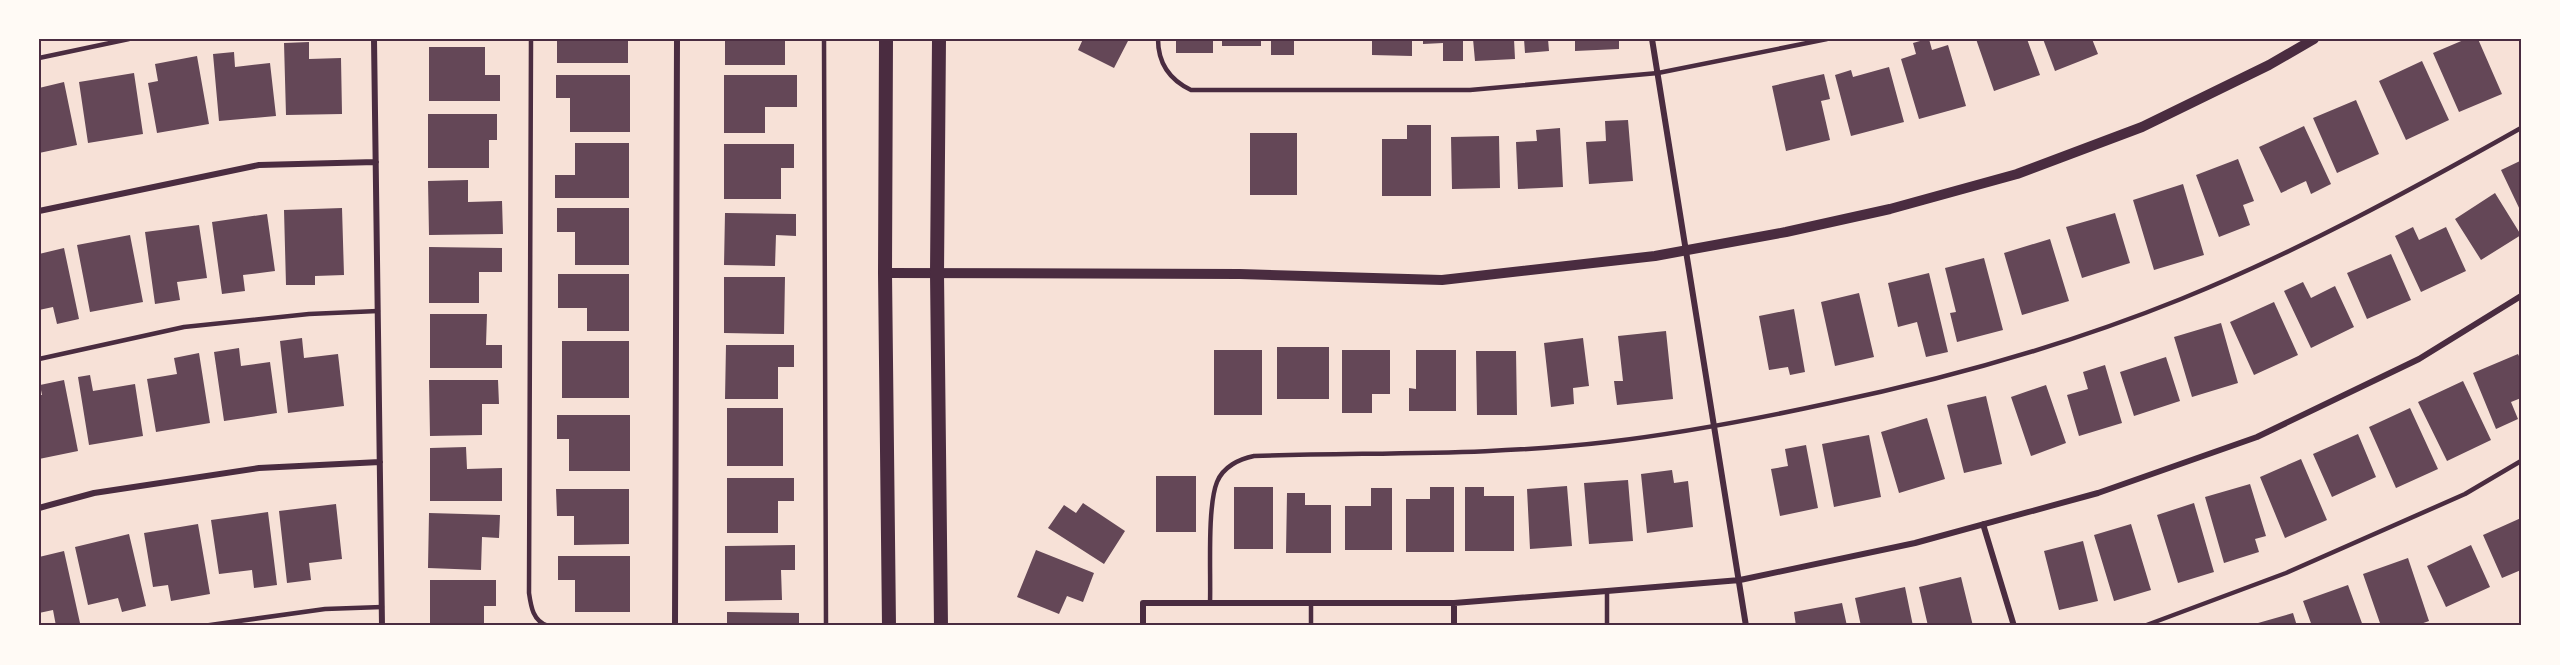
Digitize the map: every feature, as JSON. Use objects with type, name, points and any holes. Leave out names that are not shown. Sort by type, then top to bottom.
[{"type":"main road","points":[[886,39],[885,273],[889,626]]},
{"type":"main road","points":[[939,39],[941,626]]},
{"type":"street","points":[[374,39],[382,626]]},
{"type":"street","points":[[675,626],[677,39]]},
{"type":"street","points":[[1652,39],[1746,626]]},
{"type":"street","points":[[885,273],[1240,274],[1442,280],[1655,256],[1786,232],[1890,209],[2017,174],[2142,127],[2270,65],[2314,39]]},
{"type":"street","points":[[39,211],[259,165],[376,162]]},
{"type":"street","points":[[1143,626],[1143,603],[1454,603],[1740,580],[1915,543],[2098,493],[2257,437],[2419,359],[2521,296]]},
{"type":"street","points":[[39,508],[94,493],[259,468],[380,462]]},
{"type":"street","points":[[1983,524],[2014,626]]},
{"type":"street","points":[[1454,603],[1454,626]]},
{"type":"lane","points":[[39,58],[129,39]]},
{"type":"lane","points":[[531,39],[529,593],[532,611],[541,624],[548,626]]},
{"type":"lane","points":[[824,39],[826,626]]},
{"type":"lane","points":[[1158,39],[1158,52],[1164,66],[1177,83],[1191,90],[1470,90],[1658,73],[1827,39]]},
{"type":"lane","points":[[1210,603],[1212,505],[1217,481],[1225,470],[1240,459],[1254,456],[1494,451],[1604,443],[1716,428],[1928,382],[2036,352],[2181,299],[2285,253],[2413,189],[2521,128]]},
{"type":"lane","points":[[39,359],[184,327],[309,314],[378,311]]},
{"type":"lane","points":[[2144,626],[2286,573],[2465,494],[2521,461]]},
{"type":"lane","points":[[1607,591],[1607,626]]},
{"type":"lane","points":[[1311,603],[1311,626]]},
{"type":"lane","points":[[203,626],[325,609],[382,607]]},
{"type":"building","points":[[557,39],[628,39],[628,63],[557,63]]},
{"type":"building","points":[[725,39],[785,39],[785,65],[725,65]]},
{"type":"building","points":[[1083,39],[1129,39],[1114,68],[1078,50]]},
{"type":"building","points":[[1176,39],[1213,39],[1213,53],[1176,53]]},
{"type":"building","points":[[1222,39],[1261,39],[1261,46],[1222,46]]},
{"type":"building","points":[[1271,39],[1294,39],[1294,55],[1271,55]]},
{"type":"building","points":[[1372,39],[1412,39],[1412,56],[1372,55]]},
{"type":"building","points":[[1423,39],[1463,39],[1463,61],[1443,61],[1443,43],[1423,44]]},
{"type":"building","points":[[1473,39],[1514,39],[1515,59],[1475,61]]},
{"type":"building","points":[[1524,39],[1548,39],[1549,51],[1525,53]]},
{"type":"building","points":[[1575,39],[1619,39],[1619,49],[1575,51]]},
{"type":"building","points":[[1929,39],[1932,50],[1948,45],[1966,106],[1919,119],[1901,59],[1916,54],[1913,43]]},
{"type":"building","points":[[1976,39],[2027,39],[2040,75],[1994,91]]},
{"type":"building","points":[[2043,39],[2092,39],[2098,54],[2055,71]]},
{"type":"building","points":[[2466,39],[2478,39],[2502,94],[2459,112],[2433,53]]},
{"type":"building","points":[[309,42],[309,59],[341,58],[342,114],[286,115],[284,43]]},
{"type":"building","points":[[429,47],[485,47],[485,75],[500,75],[500,101],[429,101]]},
{"type":"building","points":[[234,52],[235,67],[270,63],[276,116],[219,121],[213,54]]},
{"type":"building","points":[[197,56],[209,124],[157,133],[148,83],[158,81],[155,64]]},
{"type":"building","points":[[2422,61],[2449,120],[2406,140],[2379,81]]},
{"type":"building","points":[[1889,67],[1904,122],[1851,136],[1835,75],[1851,70],[1853,77]]},
{"type":"building","points":[[134,73],[143,134],[88,143],[79,82]]},
{"type":"building","points":[[1824,74],[1830,99],[1821,101],[1830,140],[1786,151],[1772,86]]},
{"type":"building","points":[[556,75],[630,75],[630,132],[570,132],[570,98],[556,98]]},
{"type":"building","points":[[724,75],[797,75],[797,107],[765,107],[765,133],[724,133]]},
{"type":"building","points":[[64,82],[77,145],[39,153],[39,88]]},
{"type":"building","points":[[2356,100],[2379,154],[2337,173],[2313,118]]},
{"type":"building","points":[[428,114],[497,114],[497,140],[489,140],[489,168],[428,168]]},
{"type":"building","points":[[1628,120],[1633,181],[1589,184],[1586,142],[1606,141],[1605,121]]},
{"type":"building","points":[[1407,125],[1431,125],[1431,196],[1382,196],[1382,139],[1407,139]]},
{"type":"building","points":[[2304,126],[2331,184],[2311,194],[2306,181],[2281,193],[2259,147]]},
{"type":"building","points":[[1560,128],[1563,187],[1518,189],[1516,142],[1537,141],[1536,130]]},
{"type":"building","points":[[1250,133],[1297,133],[1297,195],[1250,195]]},
{"type":"building","points":[[1499,136],[1500,188],[1452,189],[1451,137]]},
{"type":"building","points":[[575,143],[629,143],[629,198],[555,198],[555,175],[575,175]]},
{"type":"building","points":[[724,144],[794,144],[794,168],[781,168],[781,199],[724,199]]},
{"type":"building","points":[[2238,159],[2254,201],[2243,205],[2250,225],[2219,237],[2196,175]]},
{"type":"building","points":[[2520,161],[2521,164],[2521,212],[2501,170]]},
{"type":"building","points":[[468,180],[468,202],[502,201],[503,234],[429,235],[428,181]]},
{"type":"building","points":[[2183,184],[2204,255],[2154,270],[2133,200]]},
{"type":"building","points":[[2495,193],[2521,235],[2481,260],[2455,219]]},
{"type":"building","points":[[342,208],[344,275],[315,276],[315,285],[286,285],[284,210]]},
{"type":"building","points":[[557,208],[629,208],[629,265],[575,265],[575,232],[557,232]]},
{"type":"building","points":[[725,213],[796,214],[796,236],[776,235],[775,266],[724,265]]},
{"type":"building","points":[[2115,213],[2130,263],[2082,278],[2066,227]]},
{"type":"building","points":[[267,214],[275,271],[243,275],[245,291],[222,294],[212,222]]},
{"type":"building","points":[[199,225],[207,278],[177,282],[180,300],[155,304],[145,232]]},
{"type":"building","points":[[2413,227],[2419,240],[2446,227],[2466,271],[2421,292],[2395,236]]},
{"type":"building","points":[[130,235],[143,302],[90,312],[77,245]]},
{"type":"building","points":[[2050,239],[2069,301],[2022,315],[2004,253]]},
{"type":"building","points":[[429,247],[502,248],[502,272],[479,272],[479,303],[429,303]]},
{"type":"building","points":[[64,248],[79,319],[57,324],[53,307],[39,310],[39,254]]},
{"type":"building","points":[[2391,254],[2411,300],[2367,319],[2347,273]]},
{"type":"building","points":[[1984,258],[2003,330],[1957,342],[1950,313],[1956,312],[1945,268]]},
{"type":"building","points":[[1929,273],[1948,352],[1926,357],[1917,322],[1898,327],[1888,283]]},
{"type":"building","points":[[558,274],[629,274],[629,331],[587,331],[587,308],[558,308]]},
{"type":"building","points":[[724,277],[785,277],[784,334],[724,333]]},
{"type":"building","points":[[2303,282],[2311,298],[2335,286],[2354,327],[2311,348],[2284,291]]},
{"type":"building","points":[[1859,293],[1874,357],[1835,366],[1821,302]]},
{"type":"building","points":[[2274,302],[2298,355],[2254,375],[2230,322]]},
{"type":"building","points":[[1794,309],[1805,372],[1790,375],[1788,367],[1769,370],[1759,316]]},
{"type":"building","points":[[430,314],[487,314],[486,345],[502,345],[502,368],[430,368]]},
{"type":"building","points":[[2221,323],[2238,383],[2192,397],[2174,337]]},
{"type":"building","points":[[1666,331],[1673,399],[1617,405],[1614,381],[1623,381],[1618,336]]},
{"type":"building","points":[[302,338],[304,358],[338,354],[344,406],[288,413],[280,341]]},
{"type":"building","points":[[1583,338],[1589,386],[1573,388],[1574,404],[1551,407],[1544,343]]},
{"type":"building","points":[[562,341],[629,341],[629,398],[562,398]]},
{"type":"building","points":[[726,345],[794,345],[794,367],[778,367],[778,399],[725,399]]},
{"type":"building","points":[[1277,347],[1329,347],[1329,399],[1277,399]]},
{"type":"building","points":[[239,348],[241,366],[270,362],[277,413],[224,421],[214,352]]},
{"type":"building","points":[[1214,350],[1262,350],[1262,415],[1214,415]]},
{"type":"building","points":[[1342,350],[1390,350],[1390,394],[1372,394],[1372,413],[1342,413]]},
{"type":"building","points":[[1416,350],[1456,350],[1456,411],[1409,411],[1409,388],[1416,389]]},
{"type":"building","points":[[1476,351],[1516,351],[1517,415],[1477,415]]},
{"type":"building","points":[[199,353],[210,423],[156,432],[147,379],[177,374],[174,358]]},
{"type":"building","points":[[2518,354],[2521,360],[2521,398],[2511,402],[2518,419],[2496,429],[2473,373]]},
{"type":"building","points":[[2166,357],[2180,401],[2134,416],[2120,372]]},
{"type":"building","points":[[2105,365],[2122,423],[2079,436],[2067,395],[2088,389],[2083,372]]},
{"type":"building","points":[[90,375],[93,391],[135,384],[143,436],[89,445],[78,377]]},
{"type":"building","points":[[64,380],[78,451],[39,459],[39,395],[42,395],[40,385]]},
{"type":"building","points":[[429,380],[498,380],[499,404],[482,404],[482,435],[430,436]]},
{"type":"building","points":[[2463,381],[2491,440],[2447,461],[2418,402]]},
{"type":"building","points":[[2046,385],[2066,443],[2031,456],[2011,397]]},
{"type":"building","points":[[1986,396],[2002,464],[1964,473],[1947,405]]},
{"type":"building","points":[[727,408],[783,408],[783,466],[727,466]]},
{"type":"building","points":[[2410,408],[2438,469],[2396,488],[2369,427]]},
{"type":"building","points":[[557,415],[630,415],[630,471],[569,471],[569,439],[557,439]]},
{"type":"building","points":[[1927,418],[1945,479],[1899,493],[1881,432]]},
{"type":"building","points":[[2358,434],[2376,477],[2332,497],[2313,454]]},
{"type":"building","points":[[1869,435],[1881,497],[1834,507],[1822,444]]},
{"type":"building","points":[[1806,445],[1818,508],[1780,516],[1771,469],[1788,466],[1785,449]]},
{"type":"building","points":[[466,447],[467,469],[502,468],[502,501],[430,501],[430,448]]},
{"type":"building","points":[[2301,459],[2327,520],[2285,538],[2260,477]]},
{"type":"building","points":[[1672,470],[1674,483],[1688,481],[1693,527],[1647,533],[1641,474]]},
{"type":"building","points":[[1156,476],[1196,476],[1196,532],[1156,532]]},
{"type":"building","points":[[727,478],[794,478],[794,501],[778,501],[778,533],[727,533]]},
{"type":"building","points":[[1628,480],[1633,541],[1589,544],[1584,483]]},
{"type":"building","points":[[2250,484],[2266,536],[2255,539],[2259,552],[2224,563],[2205,497]]},
{"type":"building","points":[[1567,486],[1572,546],[1530,549],[1527,489]]},
{"type":"building","points":[[1234,487],[1273,487],[1273,549],[1234,549]]},
{"type":"building","points":[[1430,487],[1454,487],[1454,552],[1406,552],[1406,499],[1430,499]]},
{"type":"building","points":[[1465,487],[1484,487],[1484,496],[1514,496],[1514,551],[1465,551]]},
{"type":"building","points":[[1371,488],[1392,488],[1392,550],[1345,550],[1345,506],[1371,506]]},
{"type":"building","points":[[556,489],[629,489],[629,544],[574,545],[574,516],[557,516]]},
{"type":"building","points":[[1287,493],[1305,493],[1305,505],[1331,505],[1331,553],[1286,553]]},
{"type":"building","points":[[1083,503],[1125,531],[1104,564],[1048,528],[1064,505],[1076,513]]},
{"type":"building","points":[[2194,503],[2214,572],[2178,583],[2157,515]]},
{"type":"building","points":[[336,504],[342,559],[309,563],[311,580],[287,583],[279,511]]},
{"type":"building","points":[[268,512],[277,585],[254,588],[252,570],[219,574],[211,520]]},
{"type":"building","points":[[429,513],[500,515],[499,538],[482,537],[481,570],[428,568]]},
{"type":"building","points":[[2521,518],[2521,570],[2502,578],[2483,535]]},
{"type":"building","points":[[198,524],[210,594],[171,601],[168,585],[153,587],[144,533]]},
{"type":"building","points":[[2131,524],[2151,590],[2114,601],[2094,535]]},
{"type":"building","points":[[129,534],[146,606],[122,612],[118,598],[88,605],[75,547]]},
{"type":"building","points":[[2083,541],[2098,601],[2059,610],[2044,551]]},
{"type":"building","points":[[795,545],[795,570],[781,570],[782,600],[725,601],[725,546]]},
{"type":"building","points":[[2471,545],[2490,587],[2446,607],[2427,566]]},
{"type":"building","points":[[1036,550],[1094,573],[1083,602],[1067,596],[1059,614],[1017,597]]},
{"type":"building","points":[[64,551],[80,623],[56,626],[53,610],[39,613],[39,557]]},
{"type":"building","points":[[558,556],[630,556],[630,612],[575,612],[575,580],[558,580]]},
{"type":"building","points":[[2408,558],[2429,621],[2415,626],[2381,626],[2363,574]]},
{"type":"building","points":[[1961,577],[1973,626],[1928,626],[1919,587]]},
{"type":"building","points":[[430,580],[496,580],[496,606],[484,606],[484,626],[430,626]]},
{"type":"building","points":[[2348,585],[2363,626],[2312,626],[2303,601]]},
{"type":"building","points":[[1905,587],[1913,626],[1861,626],[1855,598]]},
{"type":"building","points":[[1842,603],[1847,626],[1796,626],[1794,612]]},
{"type":"building","points":[[727,612],[799,613],[799,626],[727,626]]},
{"type":"building","points":[[2293,613],[2297,626],[2251,626],[2251,625]]}]
